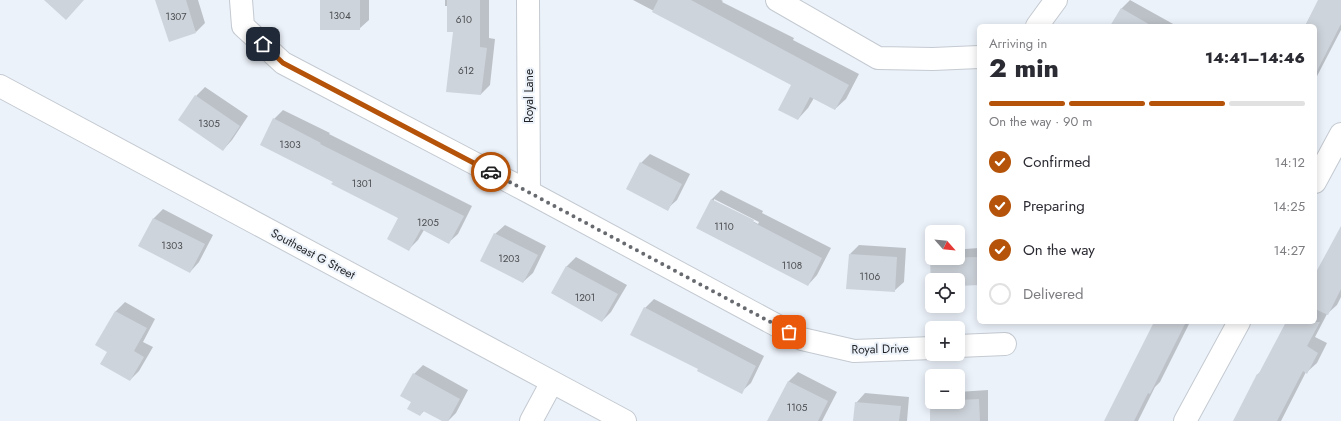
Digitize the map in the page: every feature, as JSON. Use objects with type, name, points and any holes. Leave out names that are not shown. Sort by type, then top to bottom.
[{"type":"street","name":"Royal Drive","points":[[241,0],[243,26],[283,63],[529,192],[802,339],[854,351],[925,348]]},
{"type":"street","name":"Royal Lane","points":[[528,0],[529,192]]},
{"type":"street","points":[[777,0],[878,58],[933,59],[977,57]]},
{"type":"street","points":[[1038,24],[1056,0]]},
{"type":"street","name":"Southeast G Street","points":[[0,86],[625,421]]},
{"type":"street","points":[[1317,178],[1341,134]]},
{"type":"street","points":[[1186,421],[1238,324]]},
{"type":"street","points":[[965,346],[1005,344]]},
{"type":"street","points":[[531,421],[552,382]]},
{"type":"building","points":[[44,0],[84,0],[66,20]]},
{"type":"building","points":[[155,0],[186,0],[196,33],[169,42]]},
{"type":"building","points":[[320,0],[360,0],[360,30],[320,30]]},
{"type":"building","points":[[447,0],[480,0],[480,47],[487,48],[481,95],[446,92],[453,32],[447,32]]},
{"type":"building","points":[[658,0],[691,0],[849,85],[835,110],[810,97],[798,120],[778,110],[791,85],[652,12]]},
{"type":"building","points":[[1318,0],[1341,0],[1341,24],[1317,71],[1317,24],[1306,24]]},
{"type":"building","points":[[1121,8],[1149,24],[1111,24]]},
{"type":"building","points":[[195,95],[240,126],[223,151],[178,120]]},
{"type":"building","points":[[273,118],[321,143],[320,144],[464,216],[449,244],[421,229],[409,251],[387,239],[398,218],[331,184],[333,182],[260,145]]},
{"type":"building","points":[[640,162],[682,184],[668,211],[626,189]]},
{"type":"building","points":[[711,199],[754,220],[753,222],[822,258],[808,286],[696,228]]},
{"type":"building","points":[[153,218],[205,244],[190,273],[138,246]]},
{"type":"building","points":[[1341,226],[1341,289],[1328,315],[1317,310],[1317,270]]},
{"type":"building","points":[[494,233],[538,255],[523,283],[480,261]]},
{"type":"building","points":[[849,254],[897,257],[895,292],[846,289]]},
{"type":"building","points":[[965,257],[977,257],[977,285],[965,286],[965,273],[931,273],[930,265],[965,265]]},
{"type":"building","points":[[566,266],[618,294],[602,322],[551,293]]},
{"type":"building","points":[[644,307],[756,366],[742,394],[697,371],[698,369],[630,335]]},
{"type":"building","points":[[115,311],[147,328],[134,351],[144,357],[130,381],[100,364],[107,352],[95,345]]},
{"type":"building","points":[[1317,322],[1320,322],[1307,346],[1318,353],[1307,374],[1303,371],[1277,421],[1233,421],[1257,374],[1258,375],[1285,324],[1317,324]]},
{"type":"building","points":[[1153,324],[1185,324],[1150,394],[1148,393],[1134,421],[1104,421]]},
{"type":"building","points":[[413,373],[460,399],[448,421],[442,421],[423,411],[420,416],[407,409],[411,402],[400,396]]},
{"type":"building","points":[[788,381],[828,401],[818,421],[767,421]]},
{"type":"building","points":[[979,399],[980,421],[930,421],[930,409],[965,409],[965,400]]},
{"type":"building","points":[[855,402],[901,406],[899,421],[853,421]]},
{"type":"way so far","points":[[491,172],[789,332]]},
{"type":"route","points":[[263,44],[283,63],[491,172]]}]
